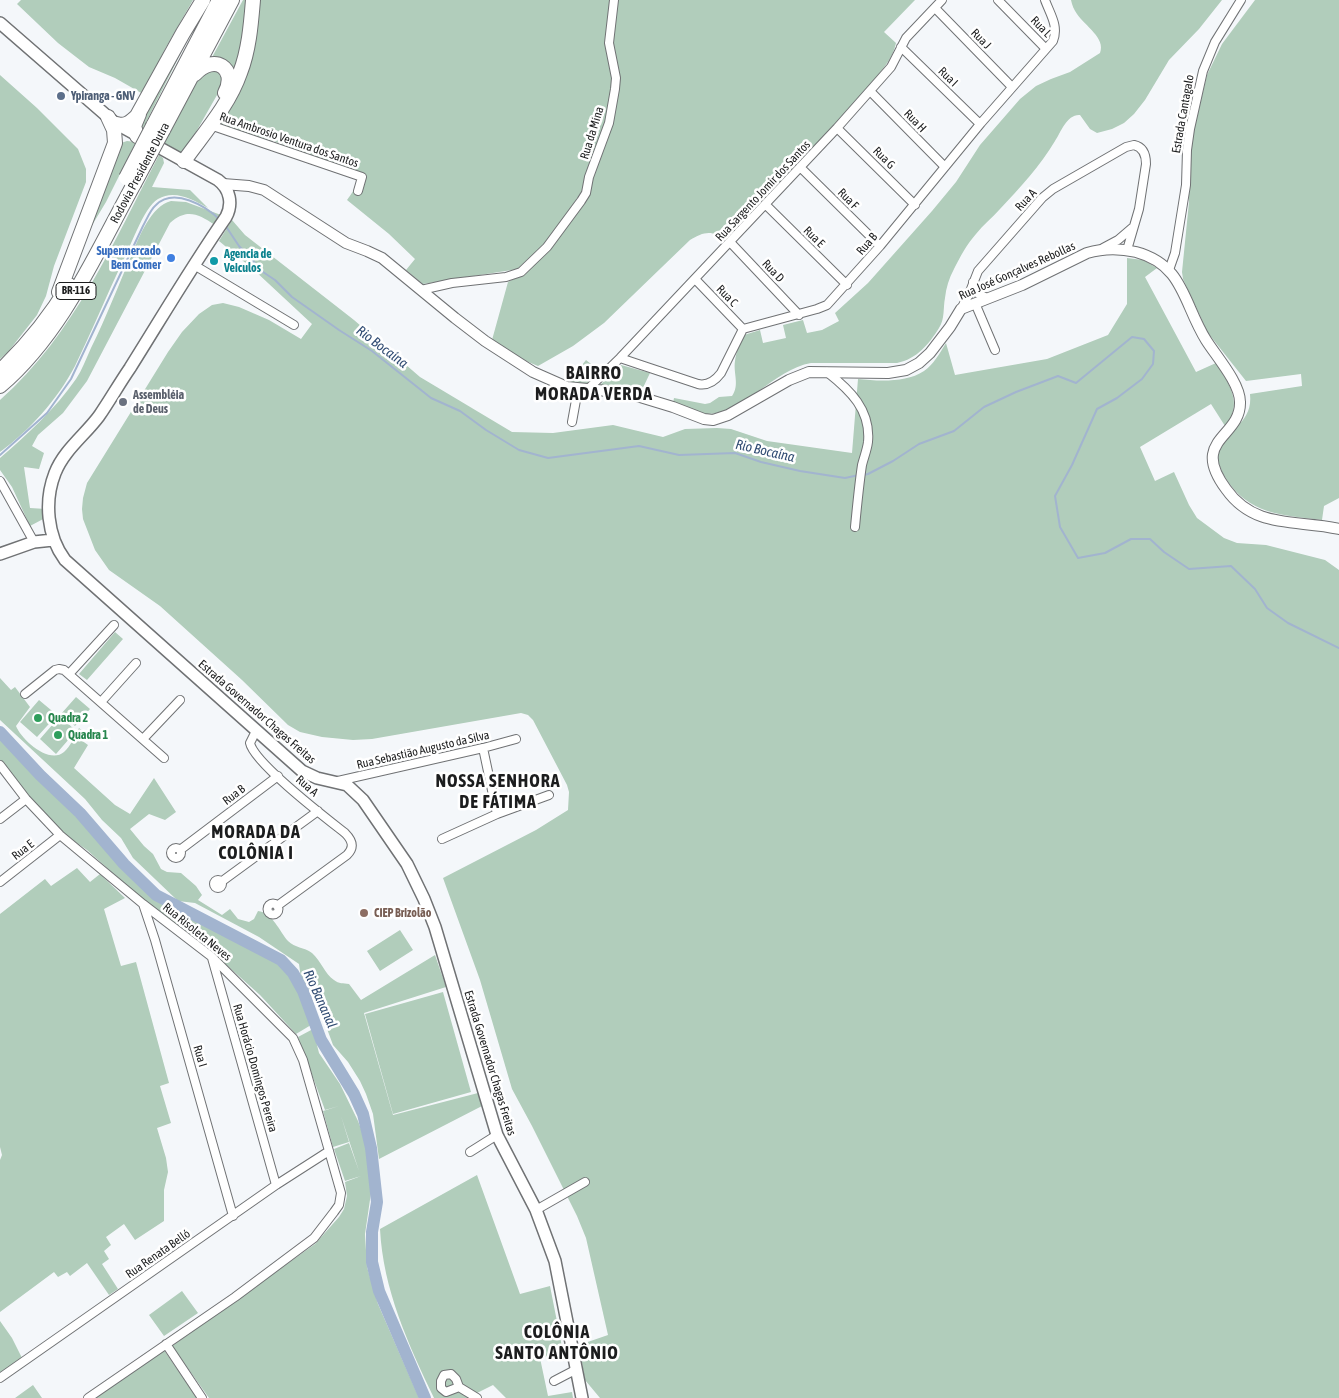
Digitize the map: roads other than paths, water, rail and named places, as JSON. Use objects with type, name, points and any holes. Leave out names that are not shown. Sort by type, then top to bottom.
[{"type":"highway","points":[[51,314],[115,143],[120,133],[134,134],[134,126],[140,111],[203,0]]},
{"type":"highway","name":"Rodovia Presidente Dutra","points":[[0,386],[29,358],[67,307],[158,128],[219,0]]},
{"type":"highway","name":"Rodovia Presidente Dutra","points":[[158,128],[184,90],[232,0]]},
{"type":"highway","points":[[184,161],[232,91],[240,74],[248,40],[253,0]]},
{"type":"highway","points":[[184,90],[196,73],[208,64],[219,65],[227,71],[230,79],[229,86],[210,125]]},
{"type":"highway","points":[[112,120],[124,125],[130,122],[140,111]]},
{"type":"highway","points":[[112,120],[115,143]]},
{"type":"highway","name":"Rodovia Presidente Dutra","points":[[0,371],[51,314],[130,181]]},
{"type":"main road","points":[[0,23],[112,120],[223,184]]},
{"type":"main road","name":"Estrada Governador Chagas Freitas","points":[[223,184],[228,191],[230,201],[226,217],[98,417],[67,452],[59,466],[52,483],[50,499],[50,527],[53,540],[65,560],[119,620],[256,731],[302,771],[317,778],[350,787],[364,800],[407,864],[419,887],[435,928],[497,1135],[536,1210],[555,1262],[582,1398]]},
{"type":"main road","points":[[0,554],[34,542],[53,540]]},
{"type":"street","name":"Rua da Mina","points":[[421,290],[452,283],[506,277],[521,272],[547,247],[575,210],[586,193],[589,177],[609,123],[616,78],[608,43],[614,0]]},
{"type":"street","name":"Rua Sargento Jomir dos Santos","points":[[589,388],[766,205],[837,128],[894,64],[900,47],[906,38],[942,0]]},
{"type":"street","name":"Rua L","points":[[998,0],[1046,49]]},
{"type":"street","name":"Rua B","points":[[743,329],[799,315],[827,305],[847,285],[980,124],[1053,41],[1056,29],[1044,0]]},
{"type":"street","name":"Estrada Cantagalo","points":[[1169,270],[1175,253],[1186,185],[1189,136],[1202,71],[1215,42],[1241,0]]},
{"type":"street","name":"Rua J","points":[[935,8],[1012,87]]},
{"type":"street","name":"Rua I","points":[[900,47],[980,124]]},
{"type":"street","name":"Rua H","points":[[870,91],[945,167]]},
{"type":"street","name":"Rua Ambrosio Ventura dos Santos","points":[[210,125],[362,177],[358,191]]},
{"type":"street","name":"Rua G","points":[[837,128],[915,205]]},
{"type":"street","name":"Rua A","points":[[961,309],[976,274],[981,267],[1042,198],[1059,185],[1126,147],[1134,145],[1140,147],[1146,164],[1139,209],[1134,227]]},
{"type":"street","name":"Rua F","points":[[800,167],[880,246]]},
{"type":"street","name":"Rua José Gonçalves Rebollas","points":[[223,184],[249,186],[264,190],[346,243],[382,258],[454,318],[524,366],[555,383],[578,389],[589,388],[627,393],[704,419],[713,420],[723,418],[795,377],[814,372],[888,373],[913,367],[930,353],[961,309],[1022,285],[1087,253],[1097,250],[1127,250],[1152,258],[1169,270],[1177,280],[1197,325],[1233,382],[1240,397],[1237,417],[1217,444],[1212,455],[1216,473],[1226,490],[1243,508],[1266,519],[1339,529]]},
{"type":"street","name":"Rua E","points":[[766,205],[847,285]]},
{"type":"street","points":[[1097,250],[1118,240],[1134,227]]},
{"type":"street","points":[[1127,250],[1134,227]]},
{"type":"street","name":"Rua D","points":[[730,242],[799,315]]},
{"type":"street","points":[[194,265],[294,325]]},
{"type":"street","name":"Rua C","points":[[695,279],[743,329]]},
{"type":"street","points":[[974,282],[977,293],[987,298]]},
{"type":"street","points":[[975,303],[995,350]]},
{"type":"street","points":[[620,358],[698,384],[707,384],[716,379],[721,373],[743,329]]},
{"type":"street","points":[[827,372],[855,396],[861,407],[868,438],[862,466],[855,527]]},
{"type":"street","points":[[572,422],[578,389]]},
{"type":"street","points":[[0,481],[34,542]]},
{"type":"street","points":[[69,674],[119,620]]},
{"type":"street","points":[[101,702],[136,663]]},
{"type":"street","points":[[24,694],[57,669],[64,670],[164,758]]},
{"type":"street","points":[[142,739],[180,700]]},
{"type":"street","name":"Rua A","points":[[256,731],[250,741],[251,748],[278,776],[352,842],[351,850],[347,855],[277,906]]},
{"type":"street","name":"Rua Sebastião Augusto da Silva","points":[[334,782],[516,739]]},
{"type":"street","points":[[483,748],[497,814]]},
{"type":"street","name":"Rua Risoleta Neves","points":[[0,765],[26,799],[60,835],[143,904],[212,957],[293,1038],[303,1060],[341,1196],[334,1212],[318,1234],[235,1297],[88,1398]]},
{"type":"street","name":"Rua B","points":[[180,850],[278,776]]},
{"type":"street","points":[[442,839],[497,814],[549,795]]},
{"type":"street","points":[[0,819],[26,799]]},
{"type":"street","points":[[221,882],[318,811]]},
{"type":"street","name":"Rua E","points":[[0,882],[60,835]]},
{"type":"street","name":"Rua I","points":[[143,904],[158,950],[233,1216]]},
{"type":"street","name":"Rua Horácio Domingos Pereira","points":[[212,957],[276,1185]]},
{"type":"street","points":[[470,1152],[497,1135]]},
{"type":"street","name":"Rua Renata Belló","points":[[0,1378],[276,1185],[329,1151]]},
{"type":"street","points":[[536,1210],[585,1182]]},
{"type":"street","points":[[166,1344],[202,1398]]},
{"type":"street","points":[[554,1381],[577,1370]]},
{"type":"street","points":[[459,1387],[477,1398]]},
{"type":"waterway","name":"Rio Bocaína","points":[[0,455],[47,413],[71,379],[143,226],[154,207],[163,200],[180,198],[198,204],[220,220]]},
{"type":"waterway","name":"Rio Bocaína","points":[[225,225],[239,246],[263,272],[275,280],[292,297],[372,351],[431,398],[460,411],[486,430],[519,450],[548,458],[639,446],[679,455],[735,453],[761,462],[800,471],[845,478],[859,475]]},
{"type":"waterway","name":"Rio Bocaína","points":[[864,475],[893,461],[919,444],[954,431],[984,407],[1016,392],[1058,376],[1076,383],[1132,337],[1144,339],[1154,351],[1153,364],[1142,379],[1117,398],[1097,409],[1072,465],[1055,496],[1060,527],[1078,558],[1105,553],[1131,539],[1150,539],[1164,552],[1189,569],[1231,566],[1255,589],[1267,608],[1288,623],[1339,648]]},
{"type":"waterway","name":"Rio Bananal","points":[[0,732],[40,775],[80,813],[124,864],[156,895],[281,960],[293,973],[303,991],[321,1040],[354,1094],[363,1114],[371,1148],[377,1202],[372,1232],[372,1262],[379,1291],[425,1398]]},
{"type":"place","name":"Ypiranga - GNV","points":[[61,96]]},
{"type":"place","name":"Supermercado Bem Comer","points":[[171,258]]},
{"type":"place","name":"Agencia de Veiculos","points":[[214,261]]},
{"type":"place","name":"Assembléia de Deus","points":[[123,402]]},
{"type":"place","name":"Quadra 2","points":[[38,718]]},
{"type":"place","name":"Quadra 1","points":[[58,735]]},
{"type":"place","name":"CIEP Brizolão","points":[[364,913]]},
{"type":"district","name":"BAIRRO MORADA VERDA","points":[[594,383]]},
{"type":"district","name":"NOSSA SENHORA DE FÁTIMA","points":[[498,791]]},
{"type":"district","name":"MORADA DA COLÔNIA I","points":[[256,842]]},
{"type":"district","name":"COLÔNIA SANTO ANTÔNIO","points":[[557,1342]]}]
